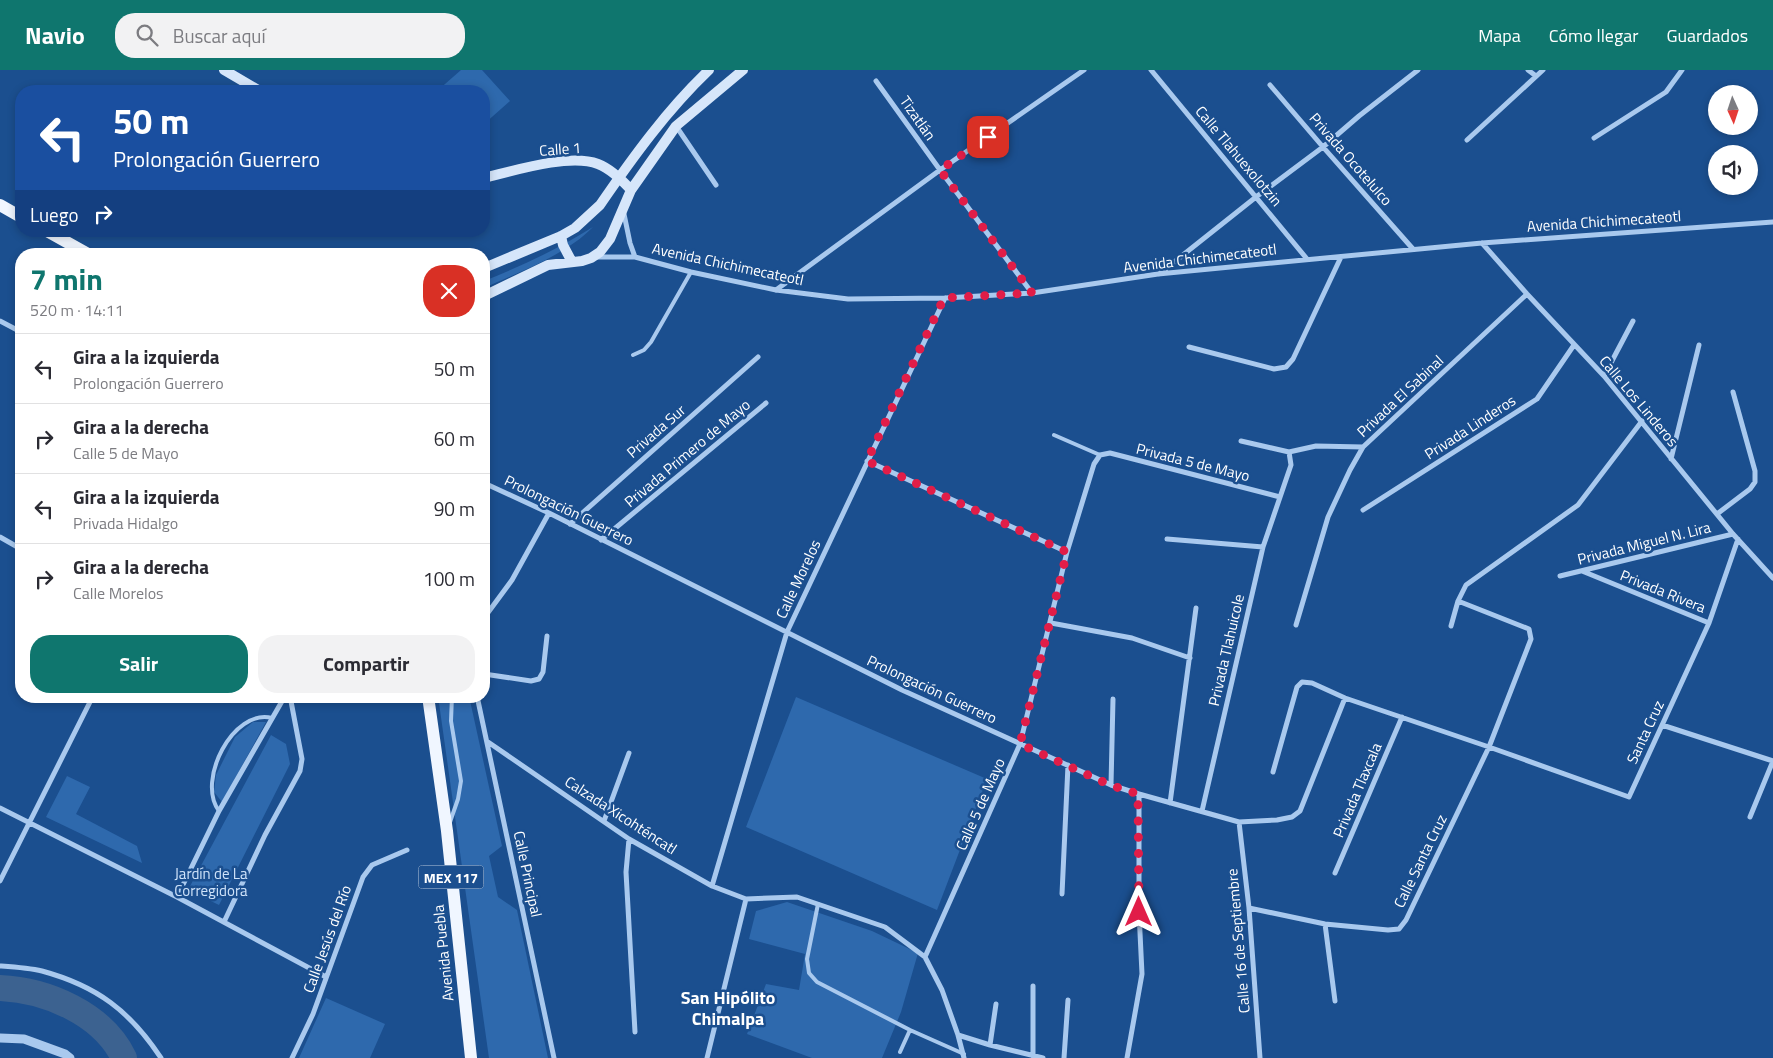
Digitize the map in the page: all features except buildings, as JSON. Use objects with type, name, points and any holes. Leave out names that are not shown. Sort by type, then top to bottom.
[{"type":"main road","points":[[224,70],[250,85]]},
{"type":"main road","points":[[490,266],[561,236],[590,216],[666,114],[709,70]]},
{"type":"main road","points":[[490,294],[548,265],[591,258],[600,252],[610,239],[631,190],[676,126],[743,70]]},
{"type":"main road","name":"Calle 1","points":[[490,177],[534,166],[582,160],[598,164],[619,177],[631,190]]},
{"type":"main road","points":[[0,205],[15,214]]},
{"type":"main road","points":[[561,236],[563,246],[572,262]]},
{"type":"main road","points":[[58,237],[77,248]]},
{"type":"main road","name":"Avenida Puebla","points":[[429,703],[446,831],[471,1058]]},
{"type":"street","points":[[776,290],[940,170],[1084,70]]},
{"type":"street","name":"Calle Tlahuexolotzin","points":[[1151,70],[1307,259]]},
{"type":"street","points":[[1158,274],[1256,197],[1323,148],[1359,116],[1418,70]]},
{"type":"street","points":[[1528,70],[1536,76]]},
{"type":"street","points":[[1467,140],[1543,70]]},
{"type":"street","points":[[1594,138],[1666,92],[1682,70]]},
{"type":"street","name":"Tizatlán","points":[[876,81],[1032,293]]},
{"type":"street","name":"Privada Ocotelulco","points":[[1270,85],[1413,249]]},
{"type":"street","points":[[676,126],[716,185]]},
{"type":"street","name":"Avenida Chichimecateotl","points":[[623,207],[625,225],[635,256]]},
{"type":"street","name":"Avenida Chichimecateotl","points":[[591,258],[635,256],[691,272],[776,290],[848,299],[944,298],[1032,293],[1158,274],[1413,249],[1773,222]]},
{"type":"street","name":"Calle Los Linderos","points":[[1482,243],[1574,346],[1604,376],[1733,534],[1773,578]]},
{"type":"street","points":[[1189,346],[1274,369],[1286,367],[1294,359],[1341,257]]},
{"type":"street","name":"Privada El Sabinal","points":[[1296,625],[1328,517],[1363,447],[1527,294]]},
{"type":"street","name":"Calle Morelos","points":[[712,886],[787,632],[944,298]]},
{"type":"street","points":[[1604,376],[1633,321]]},
{"type":"street","points":[[0,322],[15,329]]},
{"type":"street","points":[[1671,459],[1699,345]]},
{"type":"street","name":"Privada Linderos","points":[[1363,510],[1537,399],[1574,346]]},
{"type":"street","name":"Privada Sur","points":[[570,524],[758,357]]},
{"type":"street","points":[[1717,514],[1750,490],[1755,482],[1755,472],[1732,392]]},
{"type":"street","name":"Privada Primero de Mayo","points":[[601,540],[766,403]]},
{"type":"street","points":[[1451,626],[1458,602],[1466,585],[1578,505],[1642,421]]},
{"type":"street","points":[[1241,441],[1289,452],[1316,446],[1363,447]]},
{"type":"street","name":"Privada Tlahuicole","points":[[1202,811],[1263,547],[1291,465],[1289,452]]},
{"type":"street","name":"Privada 5 de Mayo","points":[[1100,455],[1110,453],[1280,497]]},
{"type":"street","name":"Calle 5 de Mayo","points":[[925,957],[1020,744],[1067,552],[1094,464],[1100,455]]},
{"type":"street","points":[[867,461],[1067,552]]},
{"type":"street","name":"Prolongación Guerrero","points":[[490,486],[549,513],[902,690],[1110,785],[1239,822],[1277,820],[1292,817],[1300,811],[1345,698]]},
{"type":"street","points":[[490,610],[512,580],[549,513]]},
{"type":"street","name":"Privada Miguel N. Lira","points":[[1560,576],[1733,534]]},
{"type":"street","points":[[0,537],[15,545]]},
{"type":"street","points":[[1167,539],[1263,547]]},
{"type":"street","name":"Santa Cruz","points":[[1489,747],[1629,797],[1709,623],[1738,539]]},
{"type":"street","name":"Privada Rivera","points":[[1581,571],[1709,623]]},
{"type":"street","points":[[1273,772],[1297,686],[1302,682],[1312,683],[1345,698],[1489,747],[1531,639],[1531,633],[1529,629],[1458,602]]},
{"type":"street","points":[[1170,803],[1196,608]]},
{"type":"street","points":[[1051,623],[1132,638],[1190,658]]},
{"type":"street","points":[[490,675],[531,680],[539,679],[543,672],[546,636]]},
{"type":"street","points":[[1110,785],[1113,699]]},
{"type":"street","points":[[1,881],[90,703]]},
{"type":"street","points":[[177,897],[219,811],[281,703]]},
{"type":"street","points":[[224,922],[265,835],[300,771],[302,759],[291,703]]},
{"type":"street","name":"Calle Principal","points":[[479,703],[554,1058]]},
{"type":"street","name":"Privada Tlaxcala","points":[[1334,874],[1402,717]]},
{"type":"street","points":[[1662,725],[1773,761],[1750,816]]},
{"type":"street","name":"Calzada Xicohténcatl","points":[[488,742],[630,839],[712,886],[746,899]]},
{"type":"street","name":"Calle Santa Cruz","points":[[1249,908],[1325,924],[1388,930],[1399,929],[1406,920],[1489,747]]},
{"type":"street","points":[[604,822],[629,753]]},
{"type":"street","points":[[1062,894],[1068,765]]},
{"type":"street","points":[[1127,1058],[1142,974],[1139,912],[1138,794]]},
{"type":"street","points":[[0,808],[177,897],[326,977]]},
{"type":"street","name":"Calle 16 de Septiembre","points":[[1239,822],[1249,908],[1260,1058]]},
{"type":"street","points":[[630,839],[626,872],[635,1032]]},
{"type":"street","name":"Calle Jesús del Río","points":[[292,1058],[313,1014],[363,877],[372,864],[407,850]]},
{"type":"street","points":[[707,1058],[746,899],[797,897],[885,927],[925,957],[942,990],[964,1056]]},
{"type":"street","points":[[1325,924],[1335,1001]]},
{"type":"street","points":[[0,966],[41,971],[84,985],[121,1009],[152,1044],[161,1058]]},
{"type":"street","points":[[1033,986],[1033,1056]]},
{"type":"street","points":[[1064,1058],[1068,1000]]},
{"type":"street","points":[[990,1045],[996,1004]]},
{"type":"street","points":[[958,1035],[1043,1058]]},
{"type":"street","points":[[0,1038],[24,1039],[65,1054],[70,1058]]},
{"type":"lane","points":[[633,355],[644,350],[651,342],[691,272]]},
{"type":"lane","points":[[1054,435],[1100,455]]},
{"type":"lane","points":[[446,831],[458,798],[460,781],[452,721],[452,703]]},
{"type":"lane","points":[[219,811],[211,796],[212,776],[221,751],[232,733],[251,721],[266,717],[272,718]]},
{"type":"lane","points":[[818,904],[807,959],[809,973],[817,982],[964,1056]]},
{"type":"lane","points":[[900,1052],[910,1030]]},
{"type":"green space","points":[[461,70],[482,70],[510,101],[490,119],[490,85],[444,85]]},
{"type":"green space","points":[[593,227],[570,246],[556,254],[490,285],[490,278],[567,243]]},
{"type":"green space","points":[[796,697],[987,779],[937,910],[746,827]]},
{"type":"green space","points":[[439,703],[471,703],[502,846],[489,856],[498,897],[517,910],[548,1058],[489,1058]]},
{"type":"green space","points":[[253,722],[266,722],[222,802],[214,792],[216,775],[235,737]]},
{"type":"green space","name":"Jardín de La Corregidora","points":[[271,735],[286,744],[290,764],[219,905],[188,890]]},
{"type":"green space","points":[[67,776],[90,787],[76,814],[137,846],[142,863],[46,817]]},
{"type":"green space","points":[[787,902],[872,931],[918,953],[901,1012],[882,1058],[812,1058],[747,1034],[766,984],[799,990],[805,954],[749,939],[756,911]]},
{"type":"green space","points":[[326,998],[385,1024],[370,1058],[299,1058]]},
{"type":"waterway","points":[[0,988],[36,994],[72,1007],[102,1029],[115,1042],[124,1058]]},
{"type":"district","name":"San Hipólito Chimalpa","points":[[728,1008]]},
{"type":"route","points":[[988,137],[940,170],[1032,293],[944,298],[867,461],[1067,552],[1020,744],[1110,785],[1138,794],[1139,912]]}]
